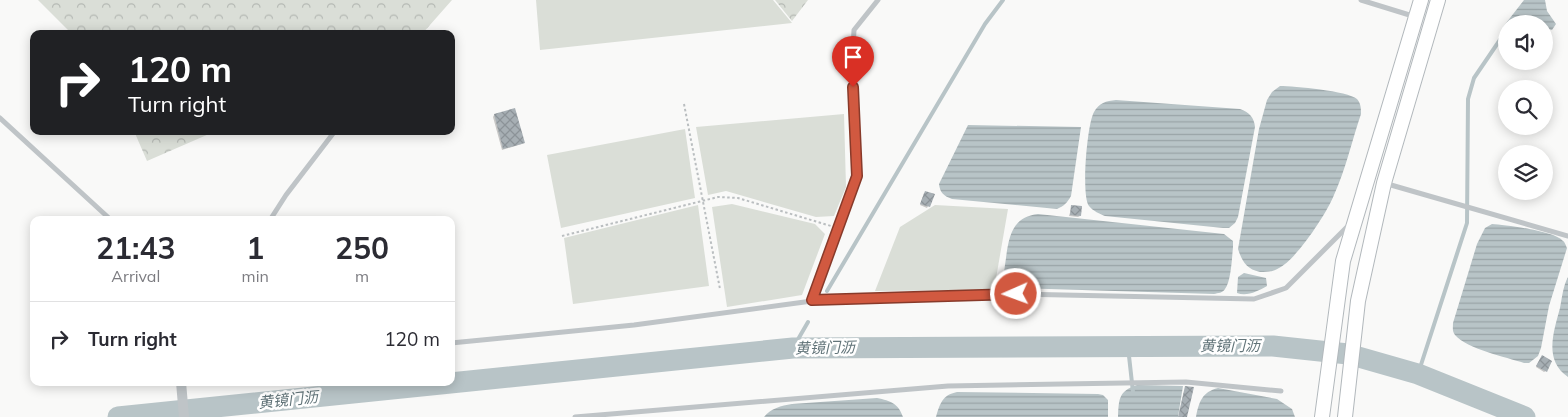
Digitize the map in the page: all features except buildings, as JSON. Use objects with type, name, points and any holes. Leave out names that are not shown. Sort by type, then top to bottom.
[{"type":"main road","points":[[1322,417],[1343,261],[1421,0]]},
{"type":"main road","points":[[1344,417],[1358,301],[1384,183],[1438,0]]},
{"type":"street","points":[[181,386],[184,417]]},
{"type":"lane","points":[[812,300],[857,176],[852,68],[854,30],[878,0]]},
{"type":"lane","points":[[1361,0],[1416,17]]},
{"type":"lane","points":[[0,118],[106,216]]},
{"type":"lane","points":[[273,216],[286,195],[332,135]]},
{"type":"lane","points":[[1384,183],[1568,236]]},
{"type":"lane","points":[[1362,197],[1380,202]]},
{"type":"lane","points":[[455,343],[634,325],[812,300],[1016,294],[1254,300],[1286,288],[1355,220]]},
{"type":"lane","points":[[575,417],[948,386],[1186,382],[1281,391]]},
{"type":"path","points":[[684,104],[720,289]]},
{"type":"path","points":[[562,236],[718,197],[738,198],[834,227]]},
{"type":"green space","points":[[38,0],[452,0],[426,30],[68,30]]},
{"type":"green space","points":[[536,0],[773,0],[792,23],[540,50]]},
{"type":"green space","points":[[775,0],[808,0],[792,21]]},
{"type":"green space","points":[[844,114],[846,187],[834,216],[816,217],[726,191],[708,195],[696,127]]},
{"type":"green space","points":[[685,129],[695,198],[561,228],[547,155]]},
{"type":"green space","points":[[136,135],[207,135],[147,161]]},
{"type":"green space","points":[[732,204],[815,224],[825,234],[802,295],[727,307],[712,207]]},
{"type":"green space","points":[[698,205],[709,286],[573,304],[564,238]]},
{"type":"green space","points":[[935,205],[1008,209],[994,290],[875,291],[900,227]]},
{"type":"shaded area","points":[[1524,0],[1545,0],[1550,15],[1512,15]]},
{"type":"shaded area","points":[[1280,86],[1320,90],[1352,96],[1359,103],[1361,114],[1338,185],[1318,224],[1294,256],[1286,263],[1274,270],[1260,272],[1251,269],[1245,264],[1238,249],[1259,129],[1267,100],[1272,92]]},
{"type":"shaded area","points":[[1116,100],[1240,109],[1250,115],[1254,120],[1255,127],[1238,217],[1235,223],[1229,228],[1223,228],[1105,216],[1089,206],[1085,189],[1085,175],[1091,119],[1096,109],[1101,105]]},
{"type":"shaded area","points":[[968,125],[1081,127],[1071,196],[1068,201],[1057,209],[952,199],[941,192],[939,184]]},
{"type":"shaded area","points":[[1038,214],[1224,234],[1233,241],[1229,281],[1223,291],[1214,294],[1014,288],[1005,282],[1004,276],[1011,235],[1014,228],[1023,219]]},
{"type":"shaded area","points":[[1492,224],[1530,229],[1550,234],[1558,237],[1567,248],[1549,306],[1541,348],[1538,356],[1529,363],[1477,348],[1461,340],[1453,331],[1453,323],[1477,244],[1485,228]]},
{"type":"shaded area","points":[[1244,273],[1266,278],[1267,286],[1249,294],[1237,293],[1238,277]]},
{"type":"shaded area","points":[[1568,277],[1568,377],[1555,362],[1552,345]]},
{"type":"shaded area","points":[[1137,385],[1183,386],[1178,417],[1118,417],[1123,393]]},
{"type":"shaded area","points":[[1218,388],[1277,399],[1292,409],[1295,417],[1196,417],[1202,398],[1208,392]]},
{"type":"shaded area","points":[[957,392],[1098,394],[1103,395],[1108,400],[1108,417],[936,417],[940,404],[945,398]]},
{"type":"shaded area","points":[[877,398],[893,403],[903,417],[764,417],[773,409],[792,404]]},
{"type":"waterway","points":[[827,291],[985,24],[1003,0]]},
{"type":"waterway","points":[[1418,374],[1467,223],[1468,99],[1474,78],[1498,43]]},
{"type":"waterway","points":[[793,348],[808,322]]},
{"type":"waterway","name":"黄镜门沥","points":[[455,383],[793,348],[1273,346],[1348,354],[1418,374],[1525,417]]},
{"type":"waterway","points":[[1128,347],[1133,392]]},
{"type":"waterway","name":"黄镜门沥","points":[[118,417],[421,386]]},
{"type":"route","points":[[853,87],[857,176],[812,300],[1016,294]]}]
